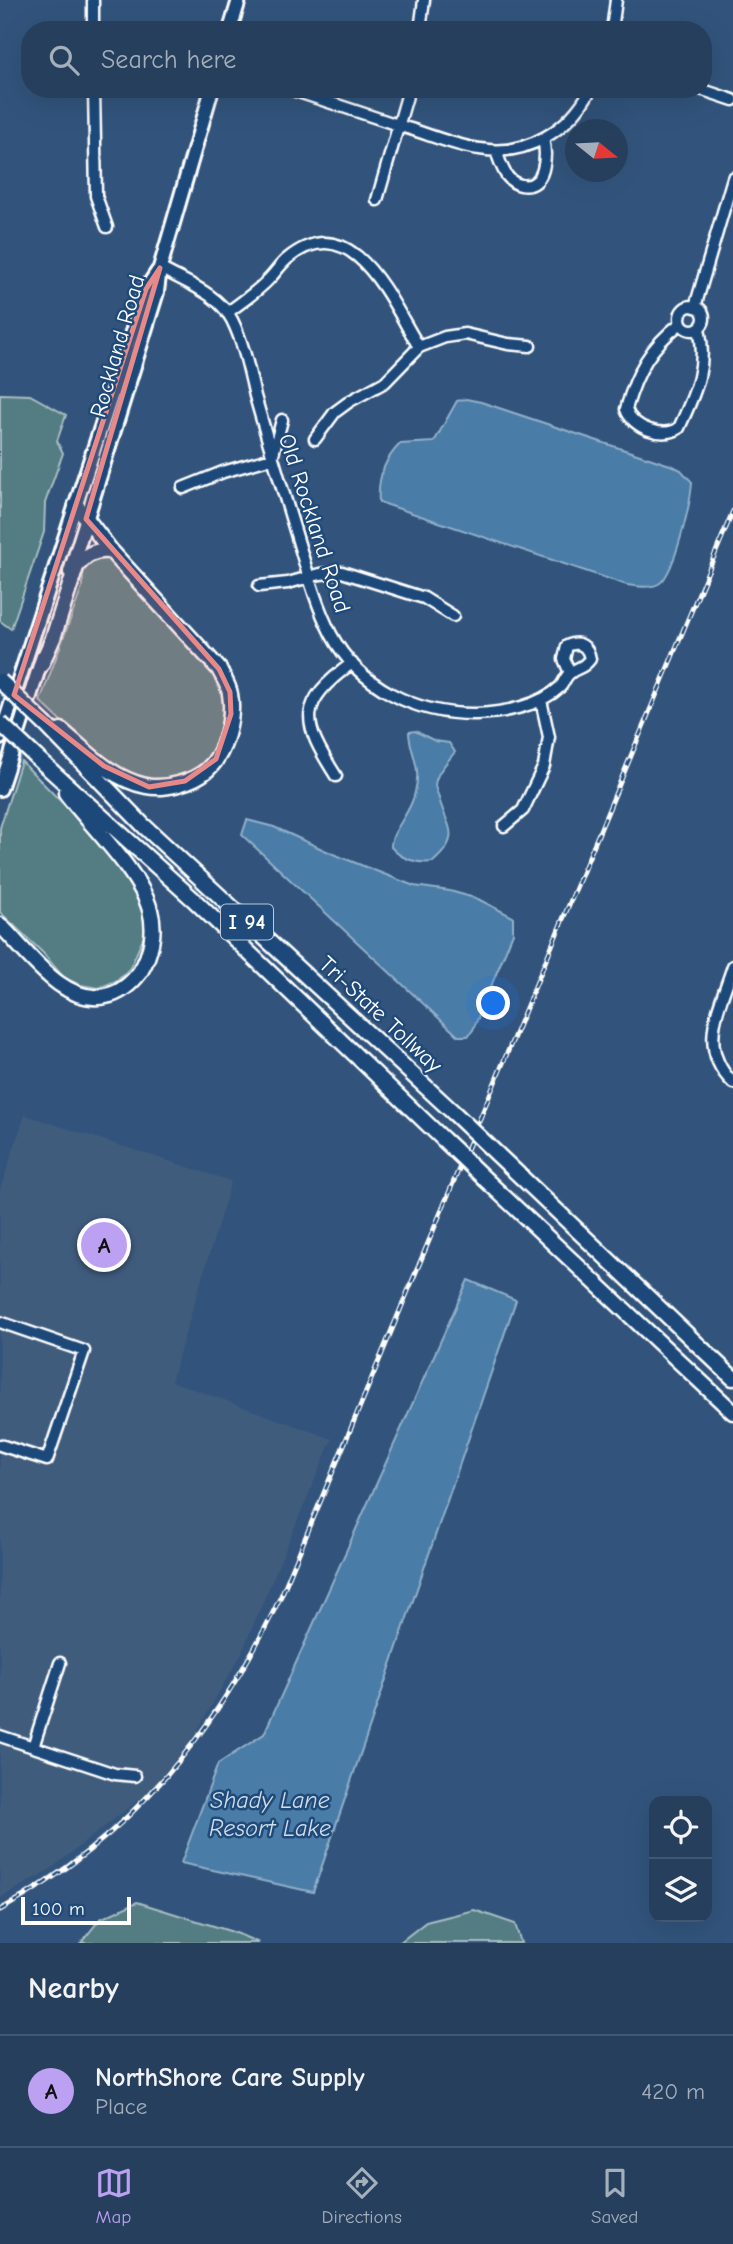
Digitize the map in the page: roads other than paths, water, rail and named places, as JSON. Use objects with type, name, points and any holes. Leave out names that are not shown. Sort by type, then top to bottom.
[{"type":"highway","points":[[46,725],[61,730],[116,775],[159,788],[185,781],[207,770],[227,736],[230,714],[230,692],[219,669],[111,551],[76,505]]},
{"type":"highway","points":[[41,665],[53,638],[76,567],[84,558],[95,552],[111,551]]},
{"type":"highway","name":"Tri-State Tollway","points":[[0,681],[144,826],[454,1113],[733,1378]]},
{"type":"highway","name":"Tri-State Tollway","points":[[0,723],[193,898],[486,1180],[733,1412]]},
{"type":"highway","points":[[0,925],[56,982],[80,996],[102,997],[127,988],[147,957],[153,936],[151,911],[143,892],[124,864],[41,762]]},
{"type":"main road","points":[[233,21],[239,0]]},
{"type":"main road","points":[[160,268],[209,98]]},
{"type":"main road","name":"Rockland Road","points":[[0,738],[146,289],[160,268]]},
{"type":"main road","name":"Rockland Road","points":[[0,789],[154,304],[160,268]]},
{"type":"street","points":[[93,0],[93,21]]},
{"type":"street","points":[[421,21],[424,0]]},
{"type":"street","points":[[613,21],[616,0]]},
{"type":"street","points":[[712,93],[733,100]]},
{"type":"street","points":[[94,98],[96,196],[107,227]]},
{"type":"street","points":[[316,98],[465,146],[496,151],[514,149],[544,139],[575,114],[585,98]]},
{"type":"street","points":[[377,200],[407,98]]},
{"type":"street","points":[[496,151],[503,169],[512,181],[529,185],[535,183],[544,169],[544,139]]},
{"type":"street","points":[[695,307],[733,178]]},
{"type":"street","points":[[227,313],[260,288],[286,260],[307,247],[327,243],[349,248],[366,262],[419,347]]},
{"type":"street","name":"Old Rockland Road","points":[[160,268],[207,294],[227,313],[244,356],[310,579],[331,634],[352,663],[373,683],[393,695],[412,704],[449,713],[483,713],[541,700],[562,685],[570,673]]},
{"type":"street","points":[[695,307],[684,309],[681,323],[689,330],[699,328]]},
{"type":"street","points":[[681,323],[660,340],[647,356],[626,409],[635,423],[664,434],[671,434],[679,428],[704,363],[699,328],[703,314],[695,307]]},
{"type":"street","points":[[315,439],[335,412],[385,382],[419,347],[445,337],[465,334],[530,346]]},
{"type":"street","points":[[183,488],[223,472],[272,458],[282,420]]},
{"type":"street","points":[[259,586],[342,572],[424,598],[453,616]]},
{"type":"street","points":[[336,776],[318,748],[309,712],[313,699],[322,687],[352,663]]},
{"type":"street","points":[[504,826],[523,810],[544,766],[549,737],[541,700]]},
{"type":"street","points":[[733,966],[713,1027],[712,1040],[716,1061],[733,1083]]},
{"type":"street","points":[[0,1322],[84,1351],[47,1460],[0,1445]]},
{"type":"street","points":[[33,1746],[60,1663]]},
{"type":"street","points":[[0,1736],[115,1774],[135,1776]]},
{"type":"water","points":[[466,399],[681,470],[692,482],[689,504],[671,565],[660,583],[648,587],[627,585],[379,502],[381,477],[394,450],[400,444],[434,442],[457,401]]},
{"type":"water","points":[[415,731],[435,741],[449,743],[455,752],[436,781],[435,787],[448,823],[450,837],[448,845],[433,862],[410,860],[391,847],[416,789],[417,768],[409,732]]},
{"type":"water","points":[[247,820],[274,827],[414,886],[450,891],[478,899],[513,917],[513,933],[473,1030],[468,1036],[458,1036],[242,835]]},
{"type":"water","name":"Shady Lane Resort Lake","points":[[468,1280],[516,1300],[313,1892],[181,1863],[218,1764],[264,1734]]},
{"type":"railway","points":[[0,1910],[91,1849],[130,1814],[166,1776],[199,1735],[229,1692],[256,1645],[281,1596],[733,511]]},
{"type":"place","name":"NorthShore Care Supply","points":[[104,1245]]}]
